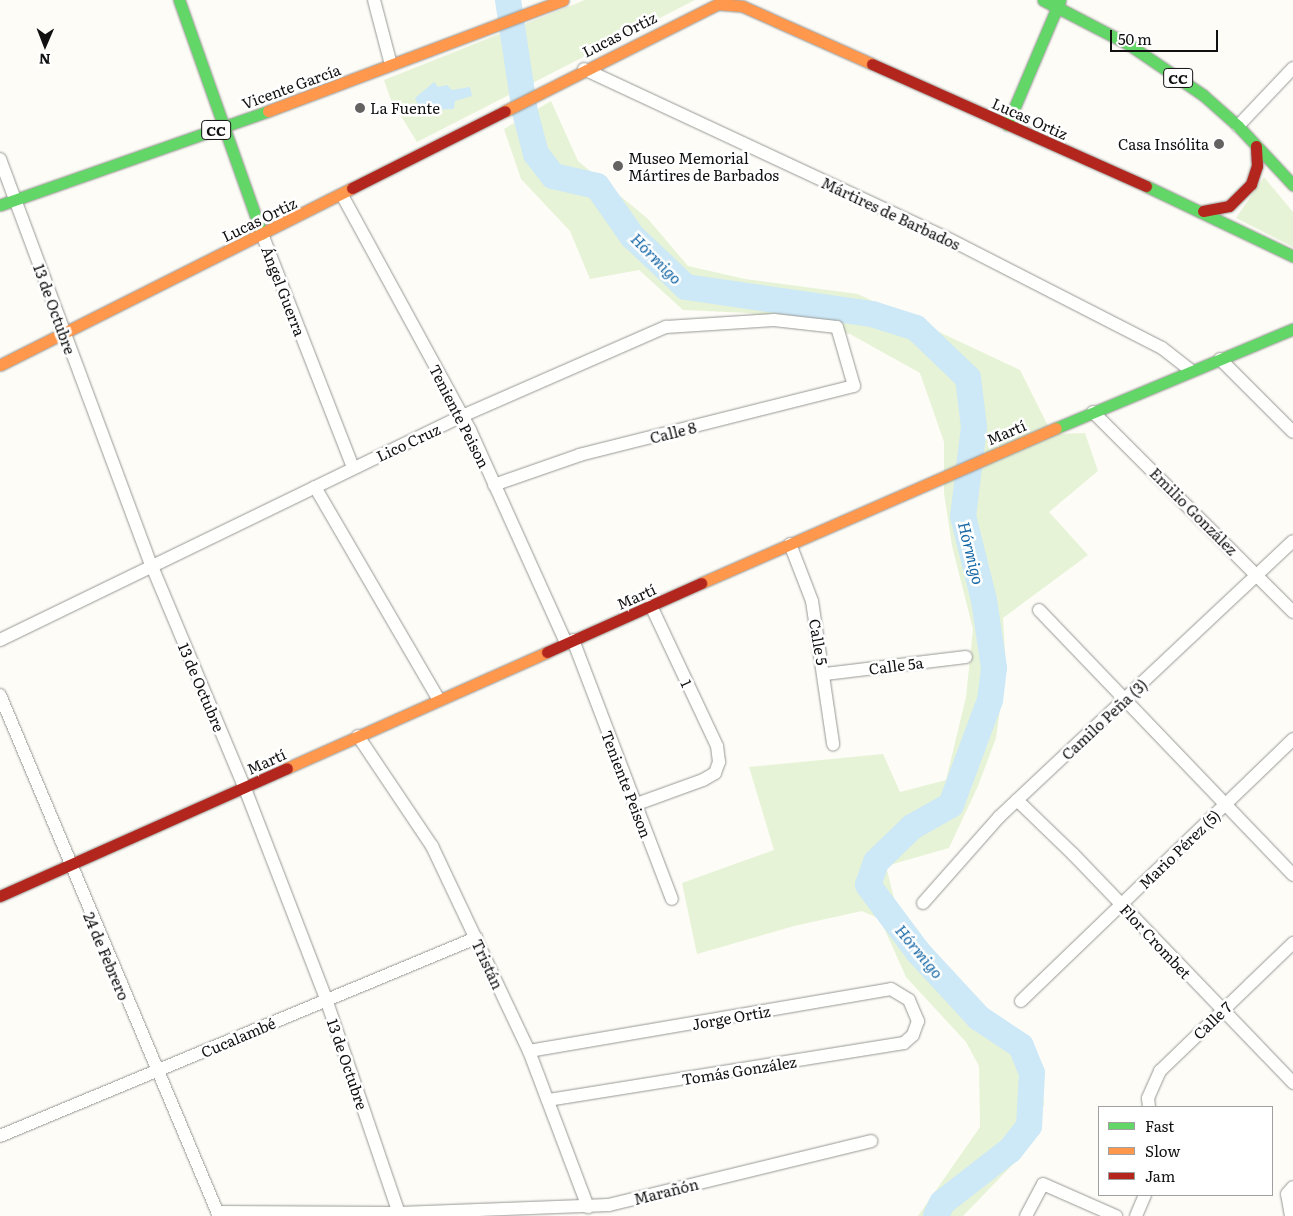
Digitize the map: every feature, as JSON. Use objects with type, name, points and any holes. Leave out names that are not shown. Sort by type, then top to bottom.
[{"type":"main road","name":"Ángel Guerra","points":[[179,0],[262,234]]},
{"type":"main road","name":"Vicente García","points":[[0,205],[225,127],[563,0]]},
{"type":"main road","name":"CC","points":[[1043,0],[1059,3],[1128,44],[1202,95],[1238,126],[1293,185]]},
{"type":"main road","name":"Lucas Ortiz","points":[[0,365],[342,195],[555,83],[707,7],[731,1],[1203,211],[1293,256]]},
{"type":"main road","points":[[1007,124],[1059,3]]},
{"type":"main road","points":[[1203,211],[1229,206],[1245,191],[1257,166],[1256,146]]},
{"type":"main road","name":"Martí","points":[[0,896],[944,475],[1291,329]]},
{"type":"street","points":[[374,0],[391,65]]},
{"type":"street","points":[[1238,126],[1293,68]]},
{"type":"street","name":"Mártires de Barbados","points":[[584,69],[945,237],[1162,348],[1191,371]]},
{"type":"street","name":"13 de Octubre","points":[[0,159],[151,564],[244,786],[326,999],[400,1215]]},
{"type":"street","name":"Teniente Peison","points":[[342,195],[462,416],[570,642],[672,899]]},
{"type":"street","name":"Ángel Guerra","points":[[262,234],[353,468]]},
{"type":"street","name":"Lico Cruz","points":[[0,640],[151,564],[462,416],[666,327],[774,320],[837,327],[854,386]]},
{"type":"street","points":[[1220,359],[1293,432]]},
{"type":"street","name":"Calle 8","points":[[494,485],[580,455],[854,386]]},
{"type":"street","name":"Emilio González","points":[[1094,412],[1258,574],[1293,612]]},
{"type":"street","points":[[314,487],[439,700]]},
{"type":"street","name":"Camilo Peña (3)","points":[[923,903],[1017,800],[1293,541]]},
{"type":"street","name":"Calle 5","points":[[790,544],[812,602],[825,674],[834,744]]},
{"type":"street","name":"1","points":[[634,805],[703,780],[715,773],[719,762],[717,746],[651,606]]},
{"type":"street","points":[[1040,610],[1224,805],[1293,875]]},
{"type":"street","name":"Calle 5a","points":[[825,674],[966,656]]},
{"type":"street","name":"24 de Febrero","points":[[0,695],[156,1072],[218,1214]]},
{"type":"street","name":"Tristán","points":[[358,736],[432,846],[529,1051],[588,1207]]},
{"type":"street","name":"Mario Pérez (5)","points":[[1021,1001],[1293,739]]},
{"type":"street","name":"Flor Crombet","points":[[1017,800],[1122,904],[1222,1011],[1293,1083]]},
{"type":"street","name":"Cucalambé","points":[[0,1136],[476,938]]},
{"type":"street","name":"Calle 7","points":[[1148,1106],[1148,1098],[1160,1071],[1293,942]]},
{"type":"street","name":"Jorge Ortiz","points":[[529,1051],[891,989],[909,1000],[918,1021]]},
{"type":"street","name":"Tomás González","points":[[548,1100],[904,1043],[913,1035],[918,1021]]},
{"type":"street","name":"Marañón","points":[[218,1214],[400,1215],[609,1205],[871,1141]]},
{"type":"street","points":[[1026,1216],[1043,1184],[1116,1216]]},
{"type":"street","points":[[1291,1216],[1287,1194],[1293,1187]]},
{"type":"street","points":[[1136,1216],[1145,1196]]},
{"type":"green space","points":[[585,0],[695,0],[417,142],[391,100],[384,80]]},
{"type":"green space","points":[[551,101],[578,161],[648,219],[688,266],[745,279],[858,294],[1020,370],[1052,434],[1085,433],[1098,471],[1049,512],[1088,555],[1003,618],[1006,668],[996,738],[978,786],[949,848],[886,866],[896,906],[975,999],[1039,1059],[1044,1105],[1019,1158],[963,1216],[918,1216],[980,1127],[979,1066],[966,1042],[906,977],[880,919],[862,911],[794,926],[697,954],[682,883],[774,850],[749,767],[883,754],[900,792],[946,780],[966,697],[973,629],[952,546],[944,493],[944,442],[920,373],[850,334],[749,313],[683,310],[639,270],[590,279],[570,231],[521,179],[504,129]]},
{"type":"green space","points":[[1264,177],[1293,212],[1293,247],[1236,218]]},
{"type":"water","points":[[434,82],[438,87],[447,85],[452,90],[470,87],[472,96],[455,101],[454,109],[420,110],[415,98]]},
{"type":"waterway","name":"Hórmigo","points":[[508,0],[525,112],[536,154],[553,176],[597,186],[632,236],[686,287],[872,314],[916,328],[968,378],[974,427],[963,516],[984,600],[994,668],[990,700],[951,805],[912,827],[876,862],[868,885],[918,952],[979,1018],[1021,1046],[1032,1073],[1029,1126],[1010,1150],[942,1203],[936,1216]]},
{"type":"traffic: fast","points":[[179,0],[262,234]]},
{"type":"traffic: fast","points":[[1043,0],[1128,44],[1203,95],[1238,126],[1293,185]]},
{"type":"traffic: fast","points":[[1007,125],[1060,0]]},
{"type":"traffic: fast","points":[[0,205],[268,111]]},
{"type":"traffic: fast","points":[[1146,186],[1293,256]]},
{"type":"traffic: fast","points":[[1056,428],[1293,329]]},
{"type":"traffic: slow","points":[[268,111],[563,0]]},
{"type":"traffic: slow","points":[[505,111],[718,4],[742,6],[872,64]]},
{"type":"traffic: slow","points":[[0,365],[352,188]]},
{"type":"traffic: slow","points":[[701,583],[1056,428]]},
{"type":"traffic: slow","points":[[287,768],[547,652]]},
{"type":"traffic: jam","points":[[872,64],[1146,186]]},
{"type":"traffic: jam","points":[[352,188],[505,111]]},
{"type":"traffic: jam","points":[[1203,211],[1229,206],[1251,184],[1257,166],[1256,146]]},
{"type":"traffic: jam","points":[[547,652],[701,583]]},
{"type":"traffic: jam","points":[[0,896],[287,768]]},
{"type":"place","name":"La Fuente","points":[[360,108]]},
{"type":"place","name":"Casa Insólita","points":[[1219,144]]},
{"type":"place","name":"Museo Memorial Mártires de Barbados","points":[[618,166]]}]
